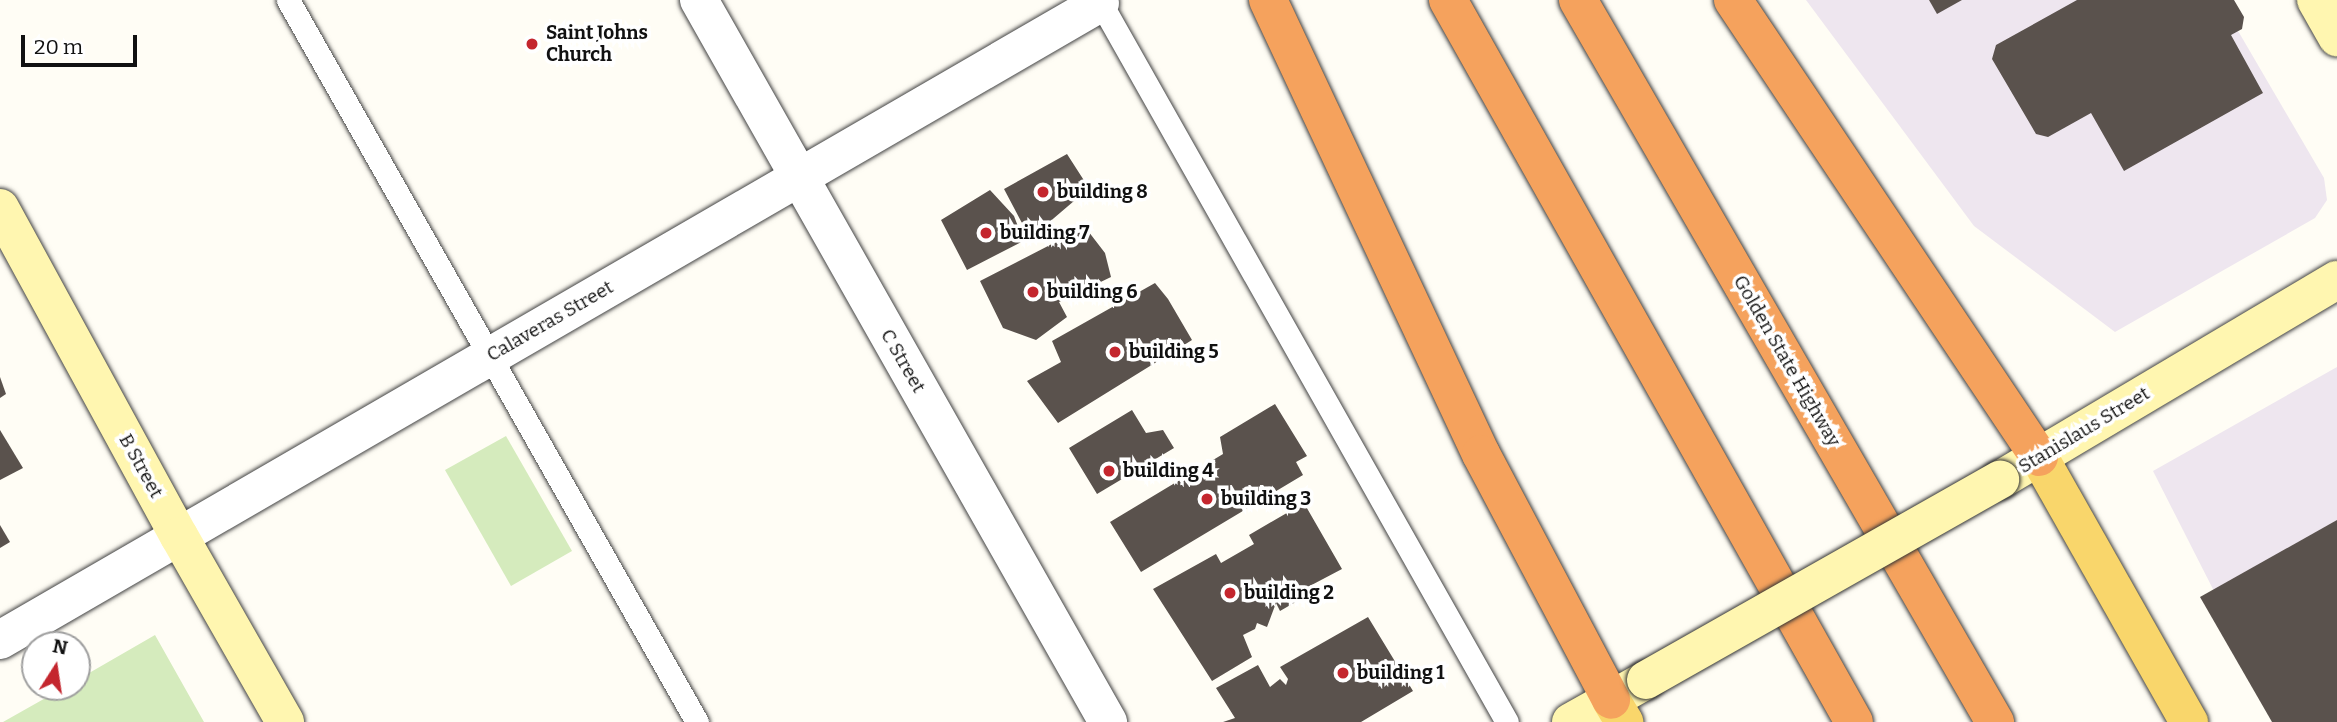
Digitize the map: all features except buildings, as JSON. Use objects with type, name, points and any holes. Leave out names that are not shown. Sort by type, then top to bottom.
[{"type":"highway","points":[[1268,0],[1481,454],[1617,711]]},
{"type":"highway","points":[[1448,0],[1854,722]]},
{"type":"highway","name":"Golden State Highway","points":[[1578,0],[1995,722]]},
{"type":"highway","points":[[1733,0],[2039,457]]},
{"type":"highway","points":[[1954,650],[2000,722]]},
{"type":"main road","points":[[2316,0],[2337,37]]},
{"type":"main road","name":"B Street","points":[[0,208],[179,536],[285,722]]},
{"type":"main road","name":"Stanislaus Street","points":[[1571,722],[1617,711],[1646,680],[2000,480],[2337,280]]},
{"type":"main road","points":[[2039,457],[2189,722]]},
{"type":"street","name":"C Street","points":[[699,0],[1108,722]]},
{"type":"street","name":"Calaveras Street","points":[[0,640],[1100,1]]},
{"type":"lane","points":[[288,0],[697,722]]},
{"type":"lane","points":[[1100,1],[1507,722]]},
{"type":"shaded area","points":[[1806,0],[2220,0],[2324,178],[2327,200],[2315,218],[2115,332],[1974,226]]},
{"type":"shaded area","points":[[2337,367],[2337,722],[2217,597],[2153,471]]},
{"type":"green space","points":[[506,436],[572,551],[511,586],[445,470]]},
{"type":"green space","points":[[155,635],[204,722],[3,722],[40,701],[91,701],[91,672]]},
{"type":"place","name":"Saint Johns Church","points":[[532,44]]},
{"type":"place","name":"building 8","points":[[1043,192]]},
{"type":"place","name":"building 7","points":[[986,233]]},
{"type":"place","name":"building 6","points":[[1033,292]]},
{"type":"place","name":"building 5","points":[[1115,352]]},
{"type":"place","name":"building 4","points":[[1109,471]]},
{"type":"place","name":"building 3","points":[[1207,499]]},
{"type":"place","name":"building 2","points":[[1230,593]]},
{"type":"place","name":"building 1","points":[[1343,673]]}]
